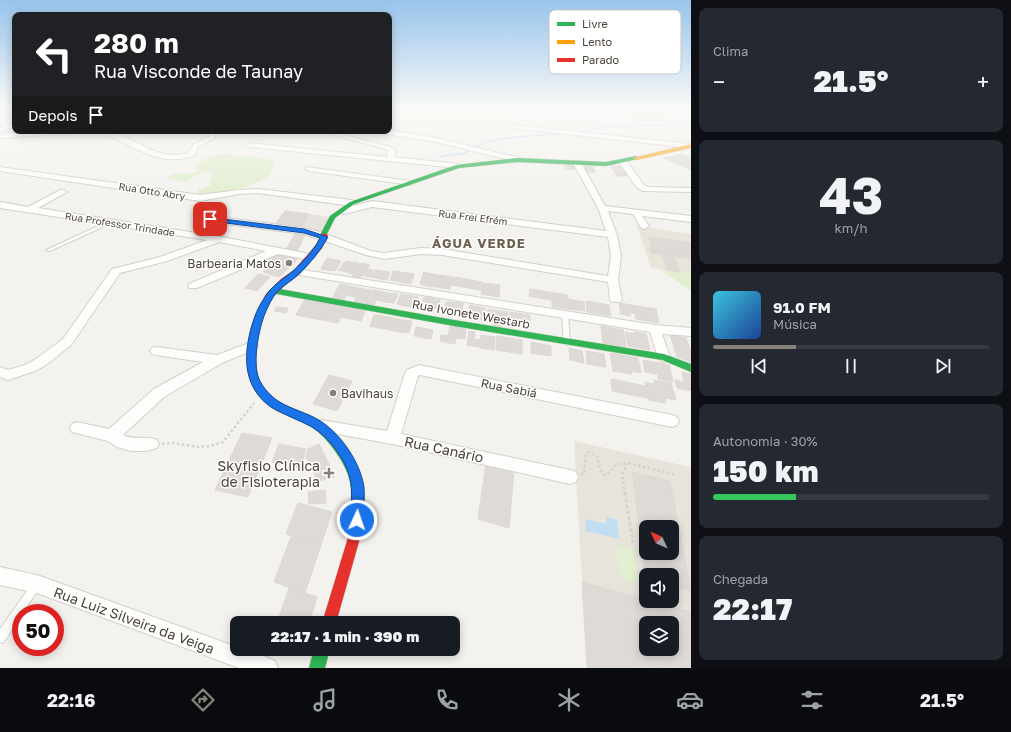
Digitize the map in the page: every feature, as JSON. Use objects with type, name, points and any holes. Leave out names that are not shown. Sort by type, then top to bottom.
[{"type":"main road","points":[[331,616],[356,531],[358,487],[352,467],[332,438],[318,425],[275,404],[262,393],[254,381],[251,364],[252,346],[258,319],[266,302],[274,291],[297,272],[319,246],[335,213],[352,203],[411,183],[436,172],[458,166],[518,160],[599,164],[623,162],[691,146]]},
{"type":"main road","name":"Rua Ivonete Westarb","points":[[274,291],[567,343],[664,357],[691,368]]},
{"type":"main road","points":[[317,668],[320,656]]},
{"type":"street","points":[[122,139],[138,148],[158,155],[174,157],[182,157],[191,154],[195,146],[206,140]]},
{"type":"street","points":[[353,139],[388,148],[392,151],[389,160]]},
{"type":"street","points":[[431,139],[482,150],[518,160]]},
{"type":"street","points":[[627,139],[691,146]]},
{"type":"street","points":[[249,145],[458,166]]},
{"type":"street","points":[[623,162],[640,186],[646,189],[691,190]]},
{"type":"street","points":[[577,163],[602,208],[612,235],[616,256],[613,280],[616,300]]},
{"type":"street","points":[[309,169],[411,183]]},
{"type":"street","name":"Rua Otto Abry","points":[[0,170],[200,198],[239,192],[258,191],[352,203]]},
{"type":"street","points":[[31,209],[63,192]]},
{"type":"street","name":"Rua Frei Efrém","points":[[335,213],[372,204],[612,235]]},
{"type":"street","name":"Rua Professor Trindade","points":[[0,205],[222,240],[310,257]]},
{"type":"street","points":[[602,208],[691,219]]},
{"type":"street","points":[[636,212],[644,226]]},
{"type":"street","points":[[210,219],[304,231],[369,253],[384,256],[421,251],[442,252],[613,280]]},
{"type":"street","points":[[3,377],[19,372],[41,362],[68,342],[112,275],[116,272],[128,266],[163,259],[200,245],[222,240]]},
{"type":"street","points":[[193,286],[276,251]]},
{"type":"street","points":[[297,272],[655,329],[691,332]]},
{"type":"street","points":[[655,329],[664,357]]},
{"type":"street","points":[[112,436],[159,393],[218,360],[252,346]]},
{"type":"street","points":[[156,351],[218,360]]},
{"type":"street","name":"Rua Sabiá","points":[[392,438],[412,373],[419,370],[672,421]]},
{"type":"street","name":"Rua Canário","points":[[318,425],[392,438],[570,476]]},
{"type":"street","points":[[77,428],[112,436],[121,443],[131,446],[152,444]]},
{"type":"street","name":"Rua Luiz Silveira da Veiga","points":[[0,576],[37,584],[268,668]]},
{"type":"lane","points":[[48,250],[109,223]]},
{"type":"lane","points":[[565,315],[567,343]]},
{"type":"lane","points":[[0,638],[37,584]]},
{"type":"path","points":[[206,140],[249,145]]},
{"type":"path","points":[[152,444],[173,443],[198,447],[210,446],[223,442],[262,393]]},
{"type":"path","points":[[570,476],[584,474],[586,455],[588,452],[597,456],[600,469],[607,475],[617,464],[628,463],[677,475]]},
{"type":"path","points":[[628,463],[622,475],[633,543]]},
{"type":"shaded area","points":[[309,214],[330,217],[320,232],[301,230]]},
{"type":"shaded area","points":[[637,226],[691,234],[691,274],[651,268]]},
{"type":"shaded area","points":[[574,441],[691,467],[691,668],[587,668]]},
{"type":"green space","points":[[230,153],[242,157],[253,156],[275,161],[271,173],[259,182],[215,193],[198,194],[198,190],[212,185],[209,182],[214,174],[210,171],[197,175],[185,182],[167,178],[175,174],[194,173],[199,170],[194,166],[202,160]]},
{"type":"green space","points":[[661,270],[691,274],[691,291],[688,289]]},
{"type":"green space","points":[[616,545],[634,550],[638,583],[619,578]]},
{"type":"water","points":[[606,517],[617,520],[619,539],[586,531],[585,519],[606,524]]},
{"type":"building","points":[[682,154],[691,158],[691,170],[664,158]]},
{"type":"building","points":[[564,164],[575,165],[578,170],[566,169]]},
{"type":"building","points":[[582,166],[592,166],[596,172],[585,172]]},
{"type":"building","points":[[611,166],[620,166],[627,176],[617,176]]},
{"type":"building","points":[[285,211],[309,214],[302,227],[276,223]]},
{"type":"building","points":[[295,234],[305,235],[297,251],[286,249]]},
{"type":"building","points":[[649,237],[691,243],[691,254],[652,249]]},
{"type":"building","points":[[650,248],[691,254],[691,259],[674,256],[680,272],[667,270],[662,254],[651,253]]},
{"type":"building","points":[[277,255],[289,255],[295,257],[297,260],[290,267],[266,260]]},
{"type":"building","points":[[327,258],[341,261],[335,271],[321,269]]},
{"type":"building","points":[[346,261],[353,263],[346,272],[338,270]]},
{"type":"building","points":[[273,262],[290,267],[279,277],[263,272]]},
{"type":"building","points":[[354,262],[361,264],[353,274],[346,272]]},
{"type":"building","points":[[362,263],[370,265],[367,269],[372,270],[369,277],[362,275],[360,278],[352,276]]},
{"type":"building","points":[[374,270],[390,272],[387,280],[370,277]]},
{"type":"building","points":[[393,271],[414,274],[411,284],[390,280]]},
{"type":"building","points":[[424,272],[431,274],[428,286],[420,284]]},
{"type":"building","points":[[258,274],[270,277],[257,291],[245,288]]},
{"type":"building","points":[[431,274],[438,275],[435,287],[428,286]]},
{"type":"building","points":[[439,275],[446,276],[443,288],[436,287]]},
{"type":"building","points":[[446,276],[453,277],[450,289],[443,288]]},
{"type":"building","points":[[454,277],[482,282],[480,290],[452,285]]},
{"type":"building","points":[[483,283],[500,285],[499,297],[481,294]]},
{"type":"building","points":[[340,284],[359,288],[355,297],[346,295],[343,301],[332,299]]},
{"type":"building","points":[[360,288],[370,290],[364,304],[354,302]]},
{"type":"building","points":[[530,289],[568,295],[568,299],[584,302],[585,311],[552,307],[552,300],[529,296]]},
{"type":"building","points":[[370,290],[379,291],[374,305],[364,304]]},
{"type":"building","points":[[380,291],[388,293],[385,302],[376,300]]},
{"type":"building","points":[[388,293],[398,294],[394,303],[385,302]]},
{"type":"building","points":[[401,294],[418,297],[415,308],[397,304]]},
{"type":"building","points":[[424,297],[440,300],[438,309],[421,306]]},
{"type":"building","points":[[305,299],[346,306],[338,323],[296,315]]},
{"type":"building","points":[[586,301],[609,305],[611,316],[587,312]]},
{"type":"building","points":[[446,302],[463,303],[462,312],[455,311],[455,313],[445,311]]},
{"type":"building","points":[[619,303],[656,309],[659,323],[636,319],[635,313],[630,313],[630,316],[621,314]]},
{"type":"building","points":[[470,305],[485,308],[484,320],[468,317]]},
{"type":"building","points":[[277,307],[288,308],[286,313],[274,311]]},
{"type":"building","points":[[346,307],[365,311],[361,321],[341,317]]},
{"type":"building","points":[[488,309],[508,312],[508,322],[502,321],[502,326],[493,325],[494,320],[487,319]]},
{"type":"building","points":[[510,312],[530,315],[530,328],[510,325]]},
{"type":"building","points":[[374,315],[382,316],[378,328],[370,326]]},
{"type":"building","points":[[382,316],[389,317],[386,329],[378,328]]},
{"type":"building","points":[[389,317],[397,319],[394,331],[386,329]]},
{"type":"building","points":[[397,319],[404,320],[401,332],[394,331]]},
{"type":"building","points":[[404,320],[412,321],[409,333],[401,332]]},
{"type":"building","points":[[450,326],[466,329],[465,339],[456,338],[455,344],[440,341],[441,335],[448,336]]},
{"type":"building","points":[[601,326],[623,330],[626,347],[603,343]]},
{"type":"building","points":[[416,327],[433,330],[431,339],[414,336]]},
{"type":"building","points":[[469,331],[475,332],[474,339],[480,340],[479,347],[467,345]]},
{"type":"building","points":[[625,332],[646,334],[650,350],[628,346]]},
{"type":"building","points":[[481,335],[495,337],[494,350],[480,348]]},
{"type":"building","points":[[670,335],[686,338],[691,352],[691,362],[677,357]]},
{"type":"building","points":[[497,336],[522,340],[522,354],[496,350]]},
{"type":"building","points":[[531,342],[551,346],[551,356],[531,353]]},
{"type":"building","points":[[569,348],[582,351],[584,363],[570,360]]},
{"type":"building","points":[[586,351],[604,354],[606,367],[587,364]]},
{"type":"building","points":[[610,353],[638,358],[641,373],[631,371],[632,374],[613,371]]},
{"type":"building","points":[[643,360],[669,365],[673,382],[658,379],[658,374],[645,372]]},
{"type":"building","points":[[682,372],[691,374],[691,391],[677,388],[675,380],[684,382]]},
{"type":"building","name":"Bavihaus","points":[[329,375],[352,381],[337,411],[313,404]]},
{"type":"building","points":[[611,379],[645,386],[648,398],[612,391]]},
{"type":"building","points":[[654,380],[671,383],[676,400],[665,398],[666,403],[649,400],[645,382],[655,384]]},
{"type":"building","points":[[242,433],[272,438],[248,497],[215,490]]},
{"type":"building","points":[[279,444],[306,449],[300,469],[272,462]]},
{"type":"building","points":[[319,444],[335,476],[318,482],[306,457],[308,449]]},
{"type":"building","points":[[486,463],[514,471],[509,528],[478,519]]},
{"type":"building","points":[[632,472],[670,481],[677,520],[639,520],[639,524]]},
{"type":"building","points":[[325,490],[326,503],[309,504],[308,492]]},
{"type":"building","points":[[298,503],[332,512],[321,545],[286,534]]},
{"type":"building","points":[[679,528],[691,591],[679,588],[679,568],[645,568],[644,560],[679,560]]},
{"type":"building","points":[[291,537],[321,545],[305,593],[274,582]]},
{"type":"building","points":[[582,582],[639,598],[639,608],[675,608],[691,612],[691,668],[587,668]]},
{"type":"building","points":[[289,588],[317,597],[311,616],[279,616]]},
{"type":"waterway","points":[[439,157],[464,153],[486,142],[499,139]]},
{"type":"traffic: fast","points":[[324,235],[332,217],[352,203],[458,166],[517,160],[606,164],[636,158]]},
{"type":"traffic: fast","points":[[274,291],[454,323],[664,357],[691,368]]},
{"type":"traffic: fast","points":[[259,317],[254,332],[251,356],[252,373],[255,384],[273,403],[307,419],[324,430],[344,453],[353,471],[358,488],[357,522]]},
{"type":"traffic: fast","points":[[317,668],[320,656]]},
{"type":"traffic: slow","points":[[636,158],[691,146]]},
{"type":"traffic: jam","points":[[259,317],[269,296],[284,281],[297,272],[319,246],[324,235]]},
{"type":"traffic: jam","points":[[331,616],[356,531],[357,522]]},
{"type":"place","name":"Barbearia Matos","points":[[289,263]]},
{"type":"place","name":"Bavihaus","points":[[333,393]]},
{"type":"place","name":"Skyfisio Clínica de Fisioterapia","points":[[329,473]]},
{"type":"district","name":"ÁGUA VERDE","points":[[479,243]]},
{"type":"route","points":[[210,219],[304,231],[324,237],[319,246],[297,272],[284,281],[269,296],[258,319],[252,346],[251,364],[254,381],[262,393],[275,404],[318,425],[332,438],[341,450],[352,467],[358,487],[357,520]]}]
